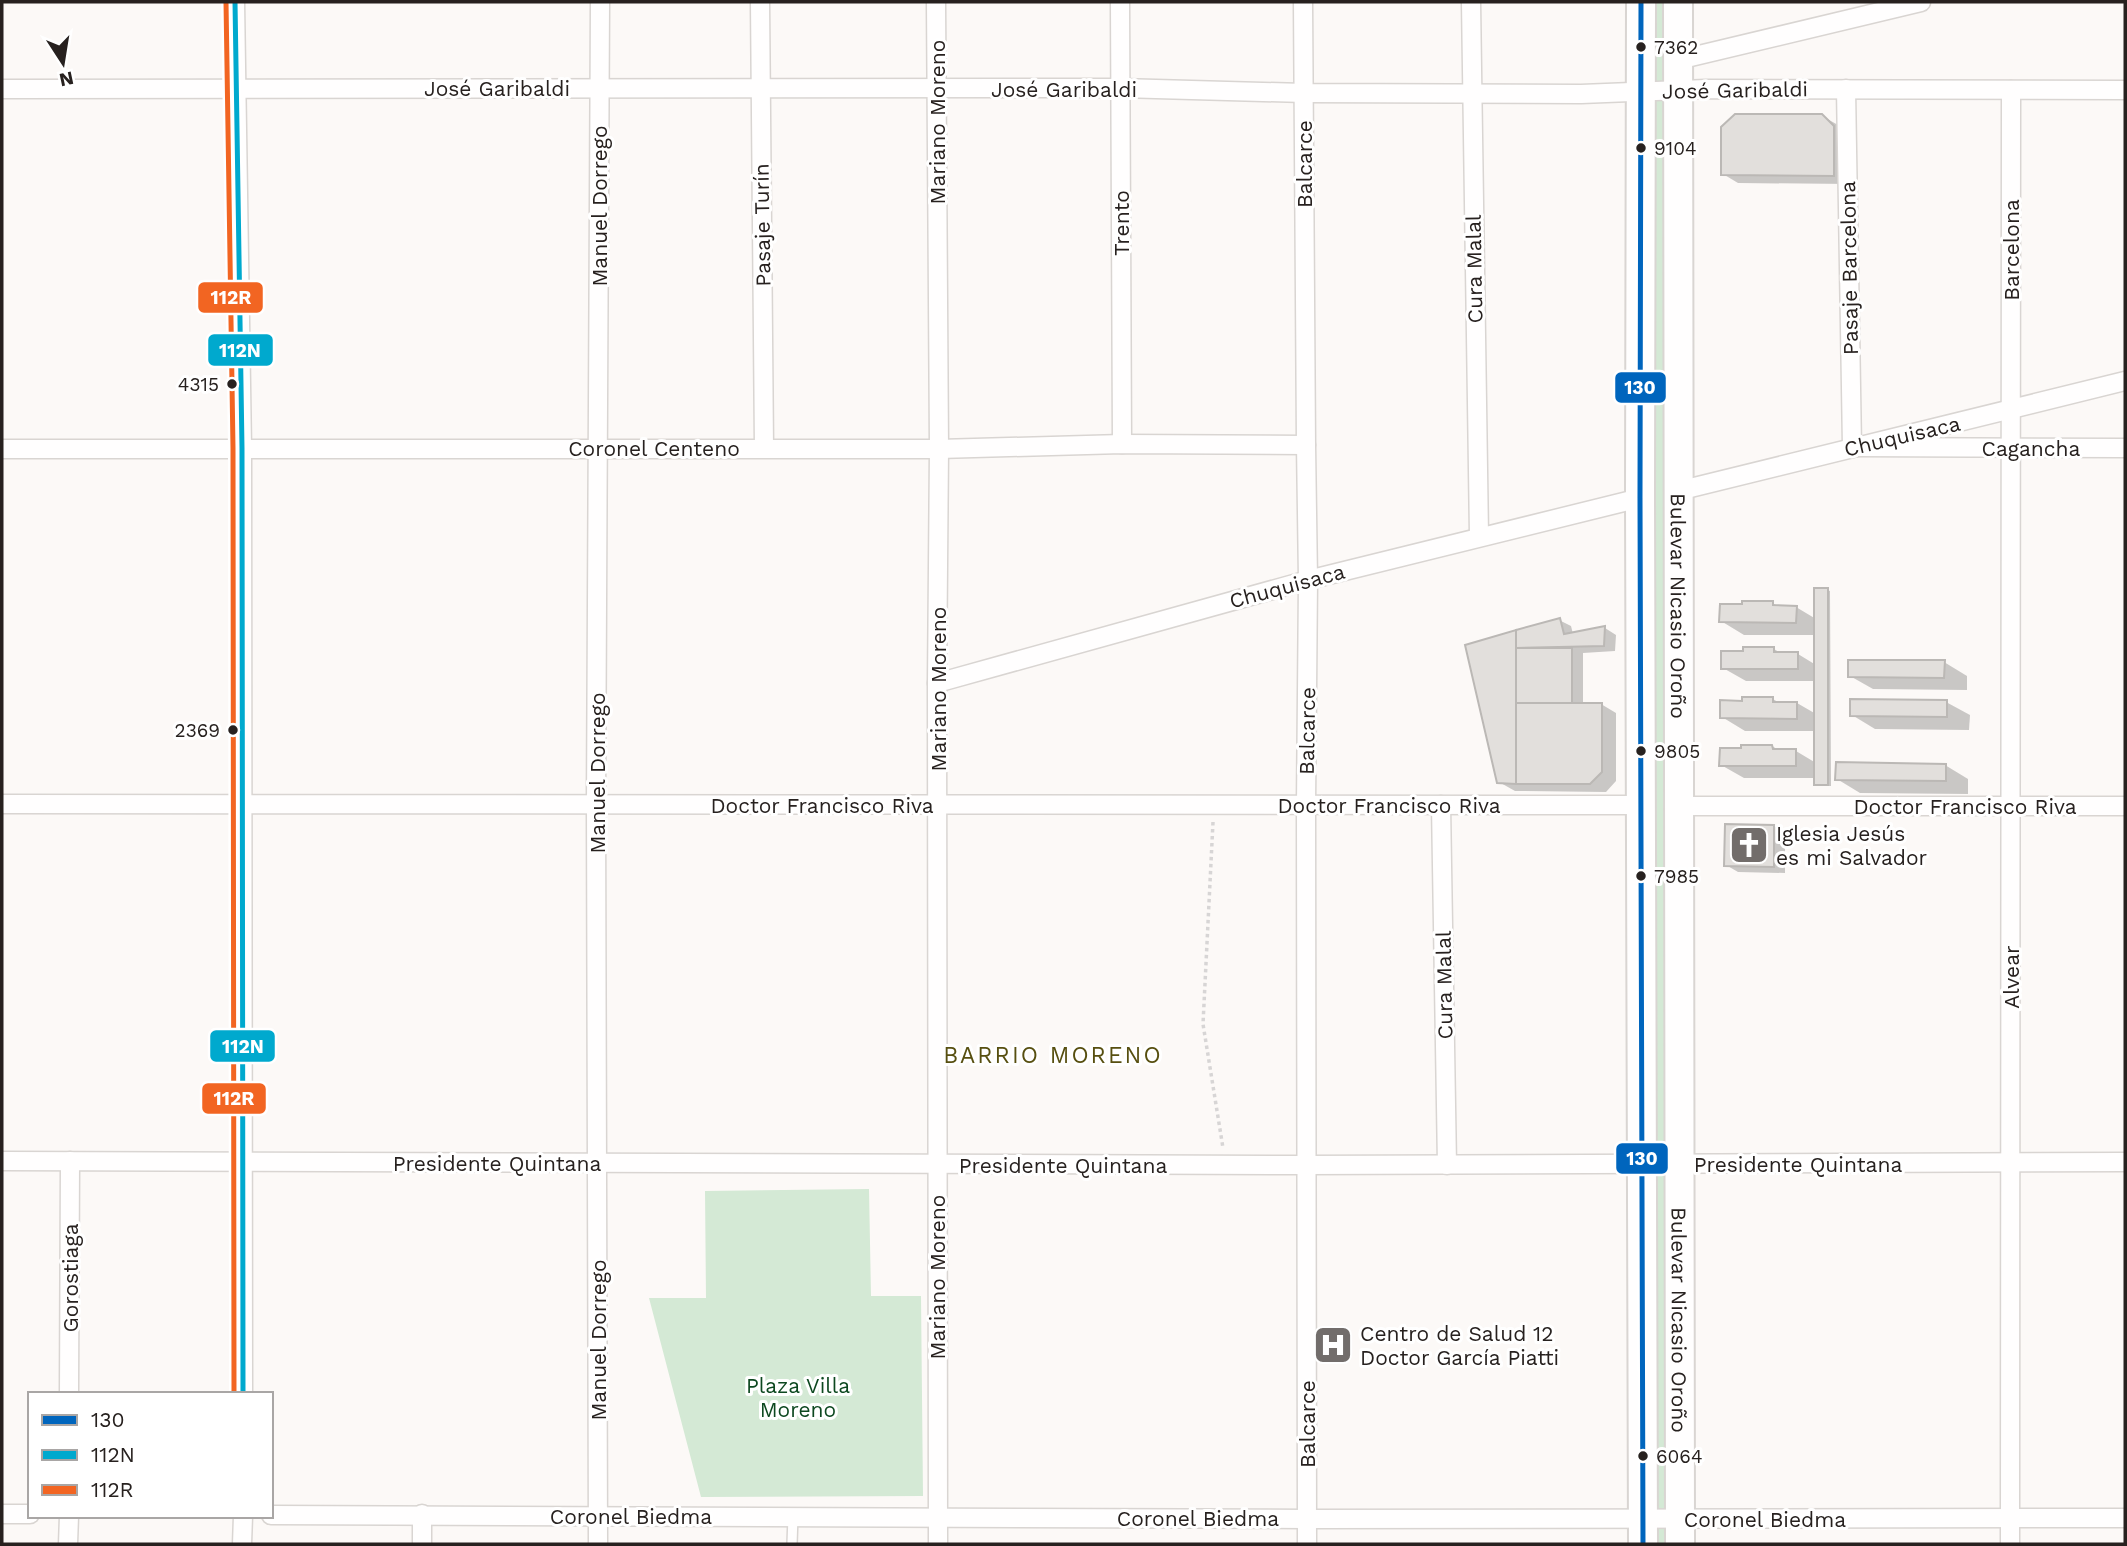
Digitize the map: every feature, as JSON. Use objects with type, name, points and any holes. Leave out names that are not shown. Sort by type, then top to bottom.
[{"type":"main road","name":"Bulevar Nicasio Oroño","points":[[1641,2],[1643,1532]]},
{"type":"main road","name":"Bulevar Nicasio Oroño","points":[[1678,2],[1680,1532]]},
{"type":"street","points":[[235,2],[242,448],[243,1392]]},
{"type":"street","name":"Manuel Dorrego","points":[[598,1544],[596,804],[600,2]]},
{"type":"street","name":"Pasaje Turín","points":[[761,2],[764,449]]},
{"type":"street","name":"Mariano Moreno","points":[[936,2],[939,449],[938,1544]]},
{"type":"street","name":"Trento","points":[[1120,2],[1122,444]]},
{"type":"street","name":"Balcarce","points":[[1303,2],[1308,580],[1307,1544]]},
{"type":"street","name":"Cura Malal","points":[[1471,2],[1479,536]]},
{"type":"street","points":[[1678,60],[1903,4],[1921,2]]},
{"type":"street","name":"José Garibaldi","points":[[2,89],[1120,88],[1304,93],[1581,94],[1678,90],[2125,90]]},
{"type":"street","name":"Pasaje Barcelona","points":[[1846,89],[1852,447]]},
{"type":"street","name":"Barcelona","points":[[2011,90],[2011,410]]},
{"type":"street","name":"Chuquisaca","points":[[1678,491],[2125,381]]},
{"type":"street","name":"Alvear","points":[[2010,1544],[2011,410]]},
{"type":"street","name":"Coronel Centeno","points":[[2,449],[939,449],[1122,444],[1306,445]]},
{"type":"street","name":"Cagancha","points":[[1852,447],[2125,448]]},
{"type":"street","name":"Chuquisaca","points":[[937,683],[1308,580],[1640,498]]},
{"type":"street","name":"Doctor Francisco Riva","points":[[2,804],[1642,805]]},
{"type":"street","name":"Cura Malal","points":[[1441,805],[1447,1165]]},
{"type":"street","name":"Doctor Francisco Riva","points":[[1679,806],[2125,806]]},
{"type":"street","name":"Presidente Quintana","points":[[2,1161],[1225,1165],[2125,1162]]},
{"type":"street","name":"Gorostiaga","points":[[69,1392],[71,1161]]},
{"type":"street","points":[[2,1514],[28,1514]]},
{"type":"street","points":[[422,1514],[422,1544]]},
{"type":"street","name":"Coronel Biedma","points":[[273,1515],[1307,1519],[1643,1532],[2010,1518],[2125,1518]]},
{"type":"street","points":[[68,1544],[69,1518]]},
{"type":"street","points":[[242,1544],[243,1518]]},
{"type":"lane","points":[[792,1544],[793,1516]]},
{"type":"path","points":[[1214,806],[1203,1024],[1225,1165]]},
{"type":"green space","points":[[1641,2],[1678,2],[1680,1544],[1643,1544]]},
{"type":"green space","name":"Plaza Villa Moreno","points":[[869,1189],[871,1296],[921,1296],[923,1496],[701,1497],[649,1298],[706,1298],[705,1191]]},
{"type":"building","points":[[1735,114],[1822,114],[1834,126],[1834,176],[1721,175],[1721,127]]},
{"type":"building","points":[[1814,588],[1828,588],[1828,785],[1814,785]]},
{"type":"building","points":[[1742,601],[1773,601],[1773,605],[1797,606],[1796,623],[1719,622],[1720,604],[1742,604]]},
{"type":"building","points":[[1560,618],[1564,634],[1605,626],[1604,646],[1516,648],[1516,630]]},
{"type":"building","points":[[1516,630],[1516,784],[1497,783],[1465,645]]},
{"type":"building","points":[[1743,647],[1774,647],[1774,652],[1798,652],[1798,669],[1721,669],[1721,651],[1743,651]]},
{"type":"building","points":[[1516,648],[1572,648],[1572,703],[1516,703]]},
{"type":"building","points":[[1848,660],[1945,660],[1944,678],[1848,677]]},
{"type":"building","points":[[1742,697],[1773,697],[1773,702],[1797,702],[1797,719],[1720,718],[1720,700],[1742,701]]},
{"type":"building","points":[[1850,699],[1947,700],[1947,717],[1850,716]]},
{"type":"building","points":[[1516,703],[1602,703],[1602,772],[1590,784],[1516,784]]},
{"type":"building","points":[[1741,745],[1772,745],[1773,749],[1796,749],[1796,766],[1719,766],[1720,748],[1741,748]]},
{"type":"building","points":[[1836,762],[1946,764],[1946,781],[1835,780]]},
{"type":"building","name":"Iglesia Jesús es mi Salvador","points":[[1725,824],[1774,825],[1774,867],[1724,866]]},
{"type":"transit line","name":"112R","points":[[226,2],[233,448],[234,1392]]},
{"type":"transit line","name":"112N","points":[[235,2],[242,448],[243,1392]]},
{"type":"transit line","name":"130","points":[[1641,2],[1643,1544]]},
{"type":"place","name":"7362","points":[[1641,47]]},
{"type":"place","name":"9104","points":[[1641,148]]},
{"type":"place","name":"4315","points":[[232,384]]},
{"type":"place","name":"2369","points":[[233,730]]},
{"type":"place","name":"9805","points":[[1641,751]]},
{"type":"place","name":"Iglesia Jesús es mi Salvador","points":[[1749,845]]},
{"type":"place","name":"7985","points":[[1641,876]]},
{"type":"place","name":"Centro de Salud 12 Doctor García Piatti","points":[[1333,1345]]},
{"type":"place","name":"6064","points":[[1643,1456]]},
{"type":"district","name":"BARRIO MORENO","points":[[1053,1055]]}]
